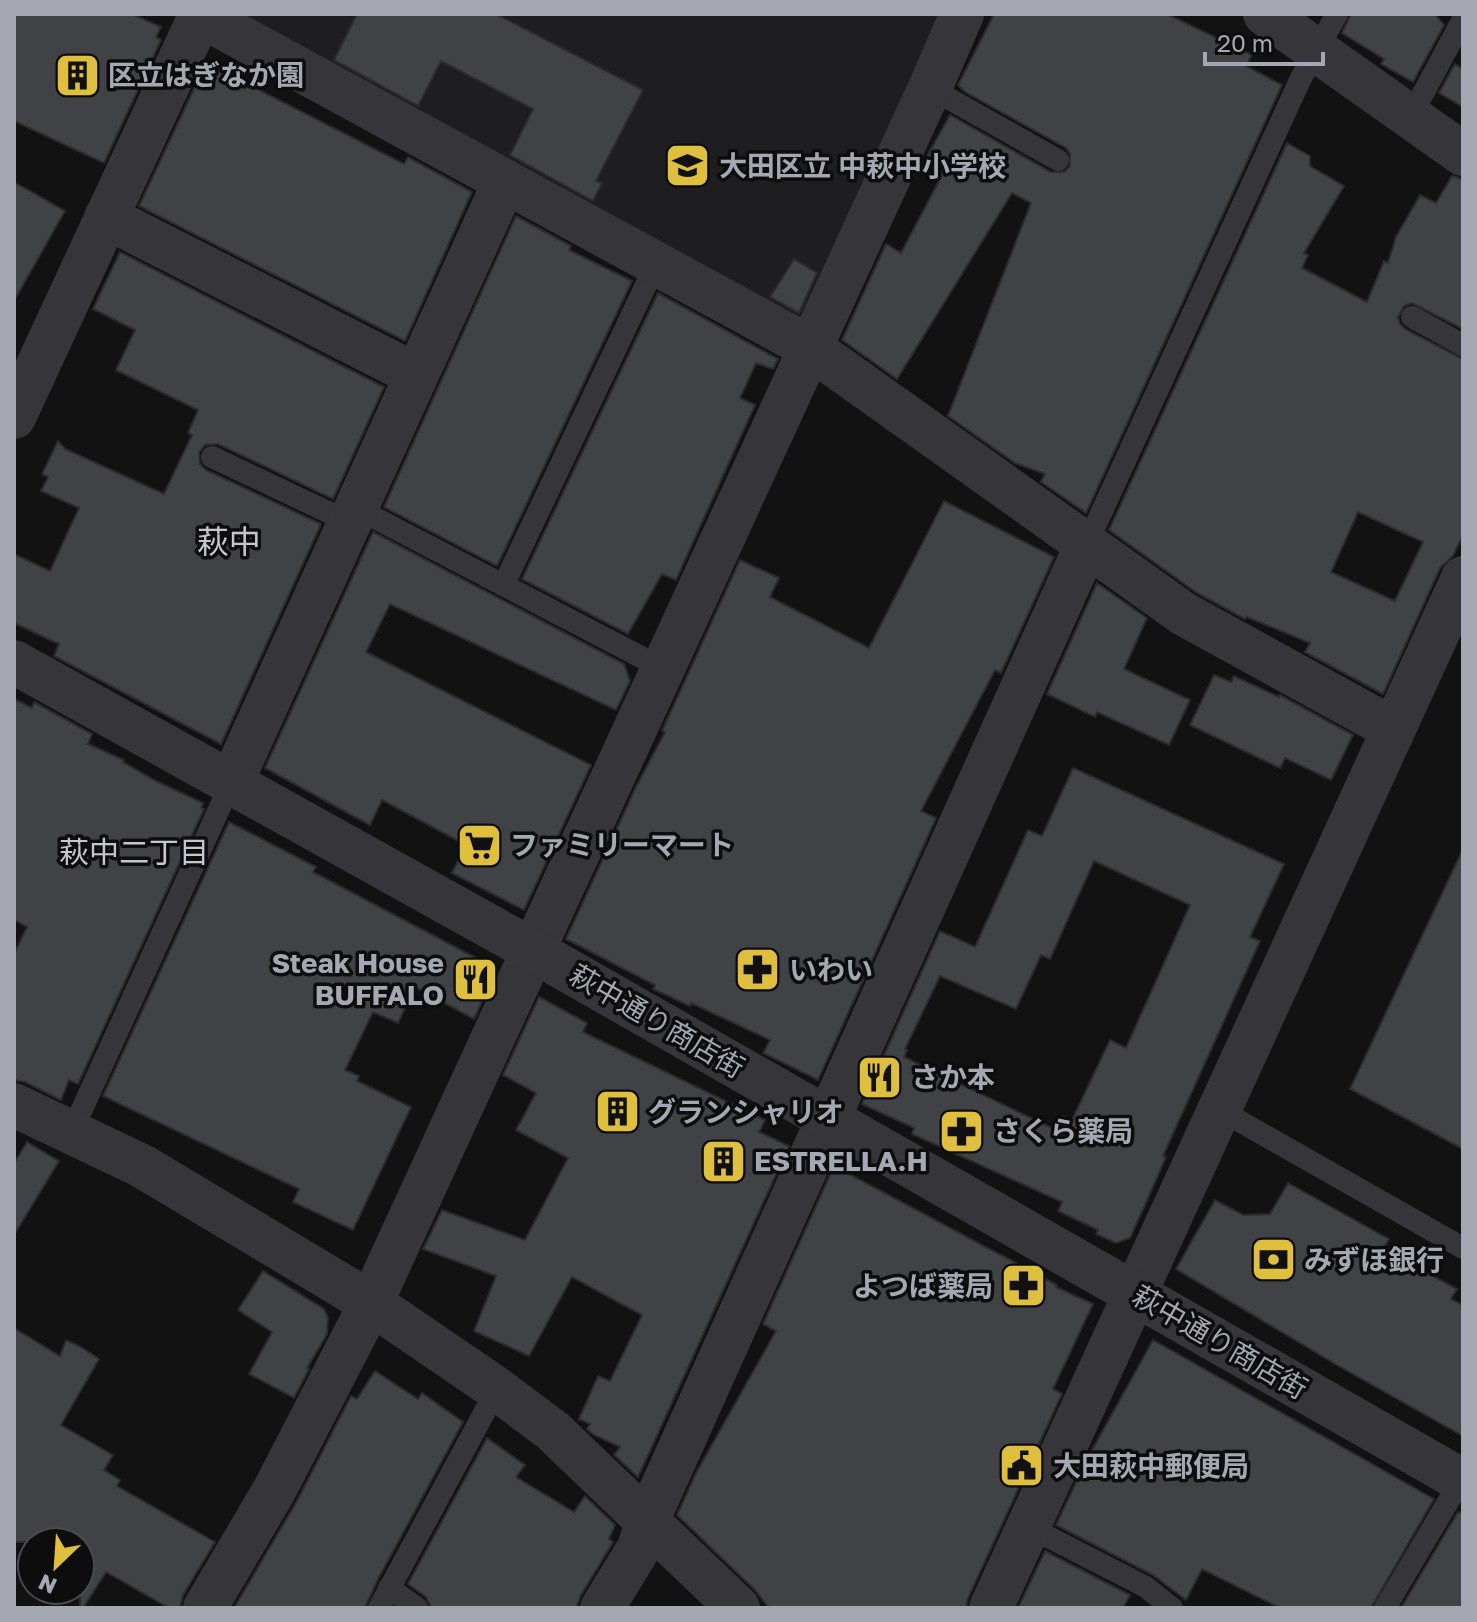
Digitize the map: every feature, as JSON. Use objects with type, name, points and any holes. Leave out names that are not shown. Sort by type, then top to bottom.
[{"type":"street","points":[[14,417],[200,14],[809,347],[1184,614],[1393,729]]},
{"type":"street","points":[[205,1608],[275,1489],[371,1303],[962,14]]},
{"type":"street","points":[[1265,14],[1327,32],[1411,116],[1463,154]]},
{"type":"street","points":[[231,783],[505,181]]},
{"type":"street","points":[[106,217],[416,375]]},
{"type":"street","points":[[602,1608],[639,1548],[648,1519],[1086,546]]},
{"type":"street","points":[[991,1608],[1463,578]]},
{"type":"street","name":"萩中通り商店街","points":[[14,662],[829,1119],[1128,1310],[1462,1480]]},
{"type":"street","points":[[14,1105],[142,1166],[371,1303],[497,1389],[553,1431],[738,1608]]},
{"type":"lane","points":[[1411,116],[1463,19]]},
{"type":"lane","points":[[1086,546],[1301,78],[1327,32]]},
{"type":"lane","points":[[930,88],[1058,160]]},
{"type":"lane","points":[[504,584],[656,264]]},
{"type":"lane","points":[[1412,317],[1463,345]]},
{"type":"lane","points":[[212,457],[352,515],[504,584],[662,668]]},
{"type":"lane","points":[[72,1131],[231,783]]},
{"type":"lane","points":[[1220,1110],[1463,1248]]},
{"type":"lane","points":[[417,1608],[384,1598],[497,1389]]},
{"type":"lane","points":[[1385,1608],[1462,1480]]},
{"type":"lane","points":[[1029,1527],[1146,1587],[1172,1608]]},
{"type":"shaded area","name":"大田区立 中萩中小学校","points":[[226,14],[943,14],[803,316],[789,320]]},
{"type":"building","name":"区立はぎなか園","points":[[14,14],[132,14],[161,27],[156,37],[161,40],[104,163],[14,121]]},
{"type":"building","points":[[357,14],[496,14],[643,90],[596,181],[602,183],[593,201],[510,155],[533,109],[441,61],[418,106],[334,60]]},
{"type":"building","points":[[994,14],[1167,14],[1252,55],[1246,66],[1282,85],[1086,513],[1041,482],[1045,474],[1015,463],[948,416],[1031,203],[1012,193],[897,379],[842,340],[886,244],[901,253],[941,177],[922,165],[950,115],[1051,172],[1064,172],[1070,166],[1070,154],[1066,148],[965,92],[958,85]]},
{"type":"building","points":[[1351,14],[1435,14],[1444,25],[1413,82],[1381,64],[1384,59],[1342,33]]},
{"type":"building","points":[[206,63],[404,164],[408,157],[472,192],[405,341],[139,206]]},
{"type":"building","points":[[1455,64],[1463,69],[1463,107],[1439,93]]},
{"type":"building","points":[[1287,143],[1310,156],[1310,166],[1344,186],[1304,253],[1308,255],[1302,268],[1367,302],[1384,261],[1388,263],[1396,237],[1420,195],[1436,203],[1452,176],[1463,179],[1463,329],[1412,303],[1404,306],[1398,317],[1405,329],[1463,359],[1463,535],[1453,556],[1440,568],[1383,694],[1305,652],[1310,643],[1247,617],[1245,619],[1197,593],[1109,530]],"holes":[[[1358,512],[1423,542],[1395,601],[1331,572]]]},
{"type":"building","points":[[14,182],[65,211],[14,301]]},
{"type":"building","points":[[516,216],[571,246],[569,250],[632,281],[497,566],[384,507]]},
{"type":"building","points":[[120,252],[384,387],[333,499],[218,444],[205,445],[199,452],[200,464],[206,470],[321,524],[221,744],[54,656],[59,644],[14,623],[14,554],[50,571],[79,508],[41,491],[48,477],[42,474],[58,441],[65,449],[164,494],[192,435],[188,433],[198,410],[116,370],[135,330],[93,309]]},
{"type":"building","points":[[794,259],[817,273],[799,313],[770,297]]},
{"type":"building","points":[[658,293],[778,359],[773,369],[756,363],[740,398],[755,405],[676,580],[662,574],[628,634],[522,579]]},
{"type":"building","points":[[944,501],[1054,557],[1001,673],[995,670],[921,811],[936,818],[818,1080],[763,1053],[770,1040],[653,989],[655,985],[566,939],[636,787],[665,732],[662,731],[740,560],[779,578],[770,597],[869,648]]},
{"type":"building","points":[[373,532],[624,664],[630,681],[616,710],[390,604],[366,652],[591,765],[524,910],[452,873],[466,845],[382,800],[370,825],[265,768]]},
{"type":"building","points":[[1097,583],[1147,618],[1124,669],[1190,700],[1169,745],[1097,712],[1095,717],[1047,694]]},
{"type":"building","points":[[1214,675],[1231,682],[1234,676],[1280,695],[1353,735],[1331,780],[1285,758],[1280,768],[1190,725]]},
{"type":"building","points":[[14,699],[32,708],[34,702],[92,734],[88,744],[203,803],[201,808],[204,809],[78,1084],[69,1080],[61,1100],[25,1082],[14,1080],[14,954],[27,927],[14,920]]},
{"type":"building","points":[[1073,768],[1284,864],[1250,937],[1260,941],[1163,1156],[1166,1157],[1149,1196],[1130,1238],[1116,1243],[1096,1234],[1098,1230],[1058,1211],[1062,1202],[912,1134],[914,1128],[862,1104],[940,931],[975,947],[1028,830],[1042,836]],"holes":[[[1094,861],[1190,905],[1126,1048],[1110,1040],[1072,1120],[1063,1116],[1056,1130],[904,1057],[940,976],[1016,1009],[1041,955],[1050,959]]]},
{"type":"building","points":[[229,822],[316,867],[313,872],[497,969],[474,1019],[415,987],[398,1023],[373,1012],[345,1070],[359,1076],[357,1081],[411,1107],[353,1230],[293,1202],[299,1189],[103,1096]]},
{"type":"building","points":[[1463,849],[1463,1149],[1350,1089]]},
{"type":"building","points":[[539,997],[587,1023],[583,1032],[765,1120],[759,1132],[789,1146],[638,1477],[614,1455],[620,1447],[594,1435],[587,1429],[590,1424],[579,1419],[598,1376],[610,1381],[642,1315],[572,1277],[529,1356],[474,1331],[496,1276],[423,1249],[442,1210],[525,1240],[568,1158],[516,1130],[536,1093],[503,1075]]},
{"type":"building","points":[[27,1142],[59,1161],[14,1235],[14,1163]]},
{"type":"building","points":[[834,1166],[1093,1304],[1053,1389],[1062,1394],[966,1608],[769,1608],[755,1590],[677,1515],[696,1473],[776,1331],[763,1324]]},
{"type":"building","points":[[1288,1183],[1389,1239],[1383,1249],[1457,1289],[1451,1299],[1463,1305],[1463,1436],[1176,1269],[1215,1200],[1243,1215],[1270,1214]]},
{"type":"building","points":[[263,1271],[324,1309],[328,1318],[327,1334],[294,1398],[249,1374],[272,1332],[238,1310]]},
{"type":"building","points":[[14,1328],[60,1356],[66,1340],[99,1359],[61,1425],[113,1455],[104,1470],[120,1480],[117,1486],[215,1542],[183,1595],[180,1608],[169,1608],[106,1572],[96,1588],[96,1526],[16,1526],[14,1542]]},
{"type":"building","points":[[1153,1340],[1434,1499],[1371,1608],[1280,1608],[1202,1569],[1186,1600],[1153,1575],[1056,1525],[1086,1461]]},
{"type":"building","points":[[375,1371],[418,1399],[422,1393],[463,1422],[365,1608],[234,1608],[297,1501],[351,1396],[357,1399]]},
{"type":"building","points":[[487,1438],[525,1465],[516,1477],[574,1512],[585,1496],[615,1525],[609,1539],[613,1542],[576,1608],[431,1608],[426,1597],[408,1584]]},
{"type":"building","points":[[1458,1512],[1463,1514],[1463,1608],[1401,1608]]},
{"type":"building","points":[[1045,1551],[1130,1595],[1123,1608],[1018,1608]]},
{"type":"place","name":"区立はぎなか園","points":[[77,75]]},
{"type":"place","name":"大田区立 中萩中小学校","points":[[688,166]]},
{"type":"place","name":"ファミリーマート","points":[[479,845]]},
{"type":"place","name":"いわい","points":[[758,970]]},
{"type":"place","name":"Steak House BUFFALO","points":[[475,979]]},
{"type":"place","name":"さか本","points":[[880,1077]]},
{"type":"place","name":"グランシャリオ","points":[[617,1112]]},
{"type":"place","name":"さくら薬局","points":[[962,1131]]},
{"type":"place","name":"ESTRELLA.H","points":[[723,1161]]},
{"type":"place","name":"みずほ銀行","points":[[1273,1260]]},
{"type":"place","name":"よつば薬局","points":[[1024,1286]]},
{"type":"place","name":"大田萩中郵便局","points":[[1022,1466]]},
{"type":"district","name":"萩中","points":[[229,542]]},
{"type":"district","name":"萩中二丁目","points":[[134,853]]}]
